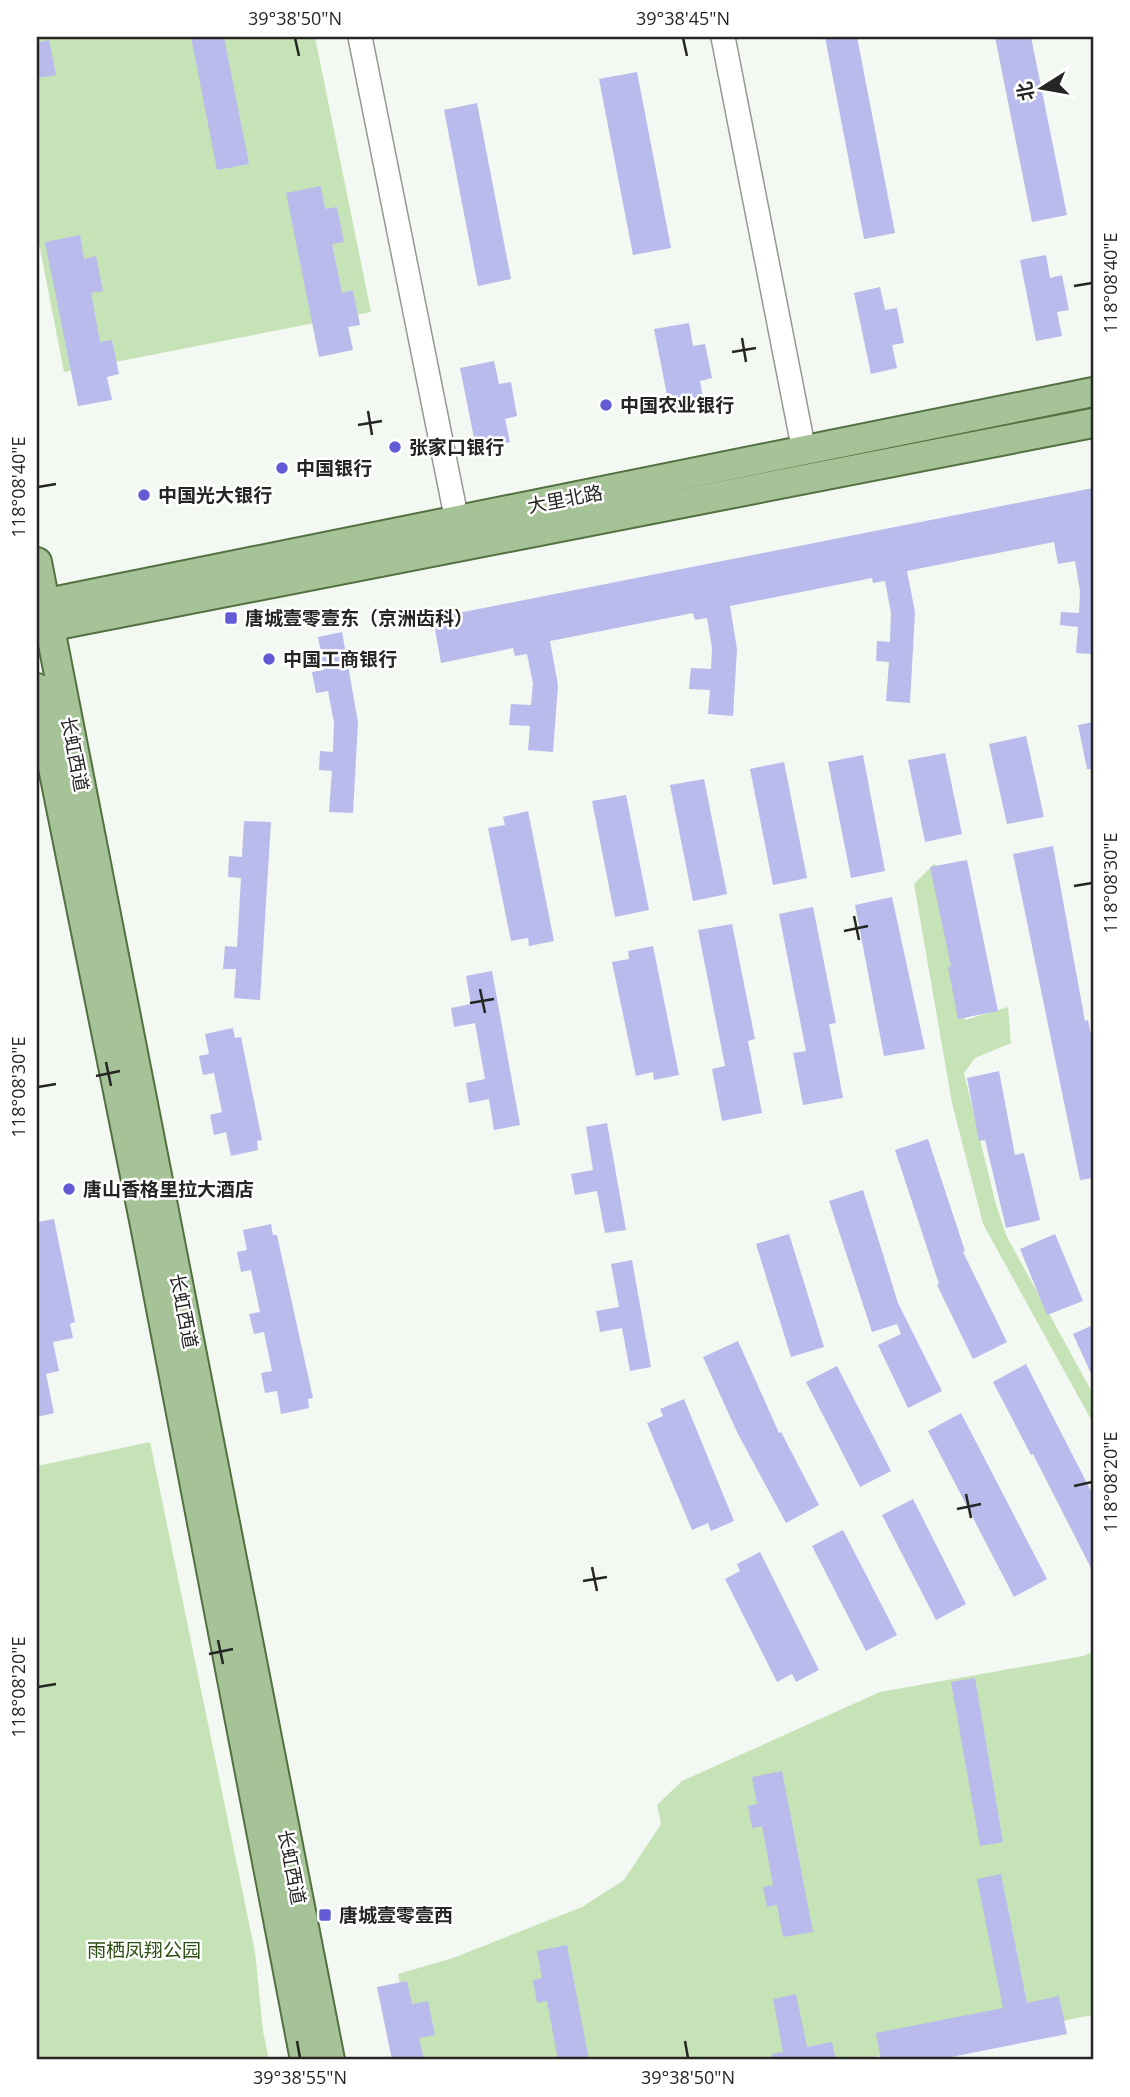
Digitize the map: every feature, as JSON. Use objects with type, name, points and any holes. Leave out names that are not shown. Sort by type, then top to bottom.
[{"type":"main road","name":"大里北路","points":[[42,616],[457,521],[1093,392]]},
{"type":"main road","name":"大里北路","points":[[42,616],[1093,423]]},
{"type":"main road","name":"长虹西道","points":[[37,562],[42,616],[330,2060]]},
{"type":"main road","name":"长虹西道","points":[[37,688],[151,1252],[305,2060]]},
{"type":"street","points":[[360,37],[457,521]]},
{"type":"street","points":[[723,37],[804,451]]},
{"type":"green space","points":[[37,37],[315,37],[371,312],[64,372],[37,233]]},
{"type":"green space","points":[[935,863],[965,1020],[1008,1007],[1011,1043],[975,1058],[964,1073],[995,1201],[1006,1235],[1093,1394],[1093,1423],[983,1224],[952,1103],[914,884]]},
{"type":"green space","name":"雨栖凤翔公园","points":[[150,1442],[255,1952],[263,2031],[269,2060],[37,2060],[37,1466]]},
{"type":"green space","points":[[1093,1652],[1093,2015],[858,2060],[415,2060],[398,1974],[453,1958],[582,1907],[624,1880],[661,1824],[657,1805],[682,1781],[880,1692]]},
{"type":"building","points":[[191,37],[224,37],[249,164],[217,170]]},
{"type":"building","points":[[825,37],[857,37],[895,233],[864,239]]},
{"type":"building","points":[[995,37],[1031,37],[1067,215],[1032,222]]},
{"type":"building","points":[[49,40],[56,75],[37,78],[37,43]]},
{"type":"building","points":[[637,72],[671,248],[633,255],[599,79]]},
{"type":"building","points":[[477,103],[511,279],[478,286],[444,110]]},
{"type":"building","points":[[321,186],[325,209],[337,207],[344,242],[332,244],[342,293],[353,290],[360,325],[348,327],[353,350],[319,357],[286,193]]},
{"type":"building","points":[[80,235],[84,259],[96,256],[103,291],[91,293],[100,342],[112,340],[119,374],[107,377],[112,400],[78,406],[45,242]]},
{"type":"building","points":[[1046,255],[1050,278],[1062,275],[1069,310],[1057,312],[1062,336],[1036,341],[1020,260]]},
{"type":"building","points":[[880,287],[885,310],[897,308],[904,343],[892,345],[897,368],[871,374],[854,293]]},
{"type":"building","points":[[689,323],[693,346],[705,344],[712,378],[700,381],[704,404],[670,410],[654,329]]},
{"type":"building","points":[[494,361],[499,384],[511,382],[517,416],[505,419],[510,442],[476,448],[460,368]]},
{"type":"building","points":[[1093,488],[1093,654],[1076,653],[1078,627],[1060,625],[1061,612],[1079,613],[1080,591],[1075,561],[1058,564],[1054,542],[907,571],[915,612],[910,703],[886,701],[889,662],[876,661],[877,641],[890,642],[891,613],[885,581],[873,583],[872,578],[730,606],[737,649],[733,716],[708,714],[710,690],[689,689],[691,668],[711,669],[712,648],[707,618],[695,620],[693,613],[550,641],[558,685],[553,752],[528,750],[530,726],[509,725],[511,704],[531,705],[533,684],[527,654],[515,656],[513,648],[441,663],[433,618]]},
{"type":"building","points":[[342,632],[358,722],[353,813],[329,812],[332,771],[319,770],[320,751],[333,752],[334,723],[328,691],[316,693],[312,672],[324,670],[318,637]]},
{"type":"building","points":[[1093,722],[1093,769],[1087,769],[1078,725]]},
{"type":"building","points":[[1026,736],[1044,817],[1007,824],[989,744]]},
{"type":"building","points":[[945,753],[962,834],[925,842],[908,760]]},
{"type":"building","points":[[863,755],[885,871],[851,878],[828,762]]},
{"type":"building","points":[[784,762],[807,878],[773,885],[750,769]]},
{"type":"building","points":[[704,779],[727,894],[693,901],[670,785]]},
{"type":"building","points":[[626,795],[649,910],[615,917],[592,801]]},
{"type":"building","points":[[528,811],[554,941],[529,946],[528,938],[511,941],[488,828],[505,825],[503,817]]},
{"type":"building","points":[[244,821],[271,822],[260,1000],[234,998],[236,969],[223,969],[225,946],[237,947],[241,878],[228,877],[229,856],[242,857]]},
{"type":"building","points":[[1053,846],[1085,1021],[1088,1020],[1093,1046],[1093,1178],[1080,1180],[1013,854]]},
{"type":"building","points":[[967,860],[998,1011],[958,1019],[948,967],[951,966],[930,867]]},
{"type":"building","points":[[892,897],[925,1049],[884,1056],[855,905]]},
{"type":"building","points":[[813,907],[836,1023],[829,1024],[843,1098],[803,1105],[793,1053],[806,1051],[779,914]]},
{"type":"building","points":[[732,924],[755,1039],[748,1041],[762,1113],[722,1121],[712,1069],[725,1066],[698,930]]},
{"type":"building","points":[[653,946],[679,1075],[654,1080],[653,1072],[636,1076],[612,962],[629,959],[628,951]]},
{"type":"building","points":[[492,971],[520,1125],[494,1130],[489,1099],[469,1103],[466,1083],[485,1079],[475,1023],[454,1027],[451,1008],[471,1004],[466,976]]},
{"type":"building","points":[[233,1028],[235,1038],[241,1037],[262,1140],[257,1141],[258,1150],[231,1156],[226,1132],[214,1135],[210,1115],[222,1112],[214,1073],[203,1075],[199,1056],[209,1054],[205,1034]]},
{"type":"building","points":[[999,1071],[1015,1155],[1024,1153],[1040,1220],[1006,1228],[985,1140],[979,1141],[967,1078]]},
{"type":"building","points":[[607,1123],[626,1230],[605,1233],[597,1191],[575,1195],[571,1174],[593,1170],[586,1127]]},
{"type":"building","points":[[928,1139],[965,1251],[963,1252],[1007,1342],[973,1359],[937,1285],[939,1284],[895,1150]]},
{"type":"building","points":[[863,1190],[898,1303],[942,1391],[908,1408],[878,1345],[901,1334],[897,1324],[872,1332],[829,1201]]},
{"type":"building","points":[[54,1219],[75,1322],[70,1324],[73,1338],[53,1342],[59,1371],[46,1374],[54,1413],[37,1417],[37,1222]]},
{"type":"building","points":[[271,1224],[273,1235],[277,1235],[313,1398],[308,1399],[309,1408],[281,1414],[277,1391],[265,1393],[261,1373],[272,1371],[264,1332],[254,1334],[249,1314],[260,1312],[251,1270],[241,1272],[237,1252],[247,1250],[243,1230]]},
{"type":"building","points":[[789,1234],[824,1347],[791,1357],[756,1244]]},
{"type":"building","points":[[1055,1234],[1083,1301],[1047,1315],[1020,1249]]},
{"type":"building","points":[[632,1260],[651,1367],[630,1371],[622,1328],[600,1332],[596,1311],[619,1307],[611,1264]]},
{"type":"building","points":[[1093,1325],[1093,1378],[1073,1334]]},
{"type":"building","points":[[738,1341],[779,1433],[781,1432],[819,1505],[786,1523],[737,1432],[703,1357]]},
{"type":"building","points":[[1026,1364],[1093,1495],[1093,1572],[993,1382]]},
{"type":"building","points":[[837,1366],[891,1471],[860,1487],[806,1382]]},
{"type":"building","points":[[684,1399],[734,1521],[711,1531],[708,1523],[692,1530],[647,1423],[663,1416],[660,1409]]},
{"type":"building","points":[[961,1413],[1047,1579],[1014,1597],[928,1431]]},
{"type":"building","points":[[913,1499],[966,1604],[936,1620],[882,1515]]},
{"type":"building","points":[[843,1530],[897,1635],[866,1651],[812,1546]]},
{"type":"building","points":[[760,1552],[819,1670],[796,1682],[792,1674],[777,1682],[725,1579],[740,1571],[737,1564]]},
{"type":"building","points":[[975,1678],[1003,1842],[980,1846],[951,1682]]},
{"type":"building","points":[[782,1771],[813,1932],[783,1937],[777,1905],[767,1907],[763,1887],[773,1885],[762,1826],[752,1828],[748,1806],[757,1804],[752,1777]]},
{"type":"building","points":[[1001,1874],[1027,2003],[1059,1996],[1067,2034],[936,2060],[881,2060],[876,2033],[1003,2008],[977,1879]]},
{"type":"building","points":[[567,1945],[589,2060],[558,2060],[547,2001],[537,2003],[533,1980],[542,1978],[537,1951]]},
{"type":"building","points":[[407,1981],[412,2004],[428,2001],[435,2035],[419,2038],[424,2060],[392,2060],[377,1987]]},
{"type":"building","points":[[796,1994],[807,2047],[832,2042],[836,2060],[773,2060],[772,2054],[783,2052],[773,1999]]},
{"type":"place","name":"中国农业银行","points":[[606,405]]},
{"type":"place","name":"张家口银行","points":[[395,447]]},
{"type":"place","name":"中国银行","points":[[282,468]]},
{"type":"place","name":"中国光大银行","points":[[144,495]]},
{"type":"place","name":"唐城壹零壹东（京洲齿科）","points":[[231,618]]},
{"type":"place","name":"中国工商银行","points":[[269,659]]},
{"type":"place","name":"唐山香格里拉大酒店","points":[[69,1189]]},
{"type":"place","name":"唐城壹零壹西","points":[[325,1915]]}]
